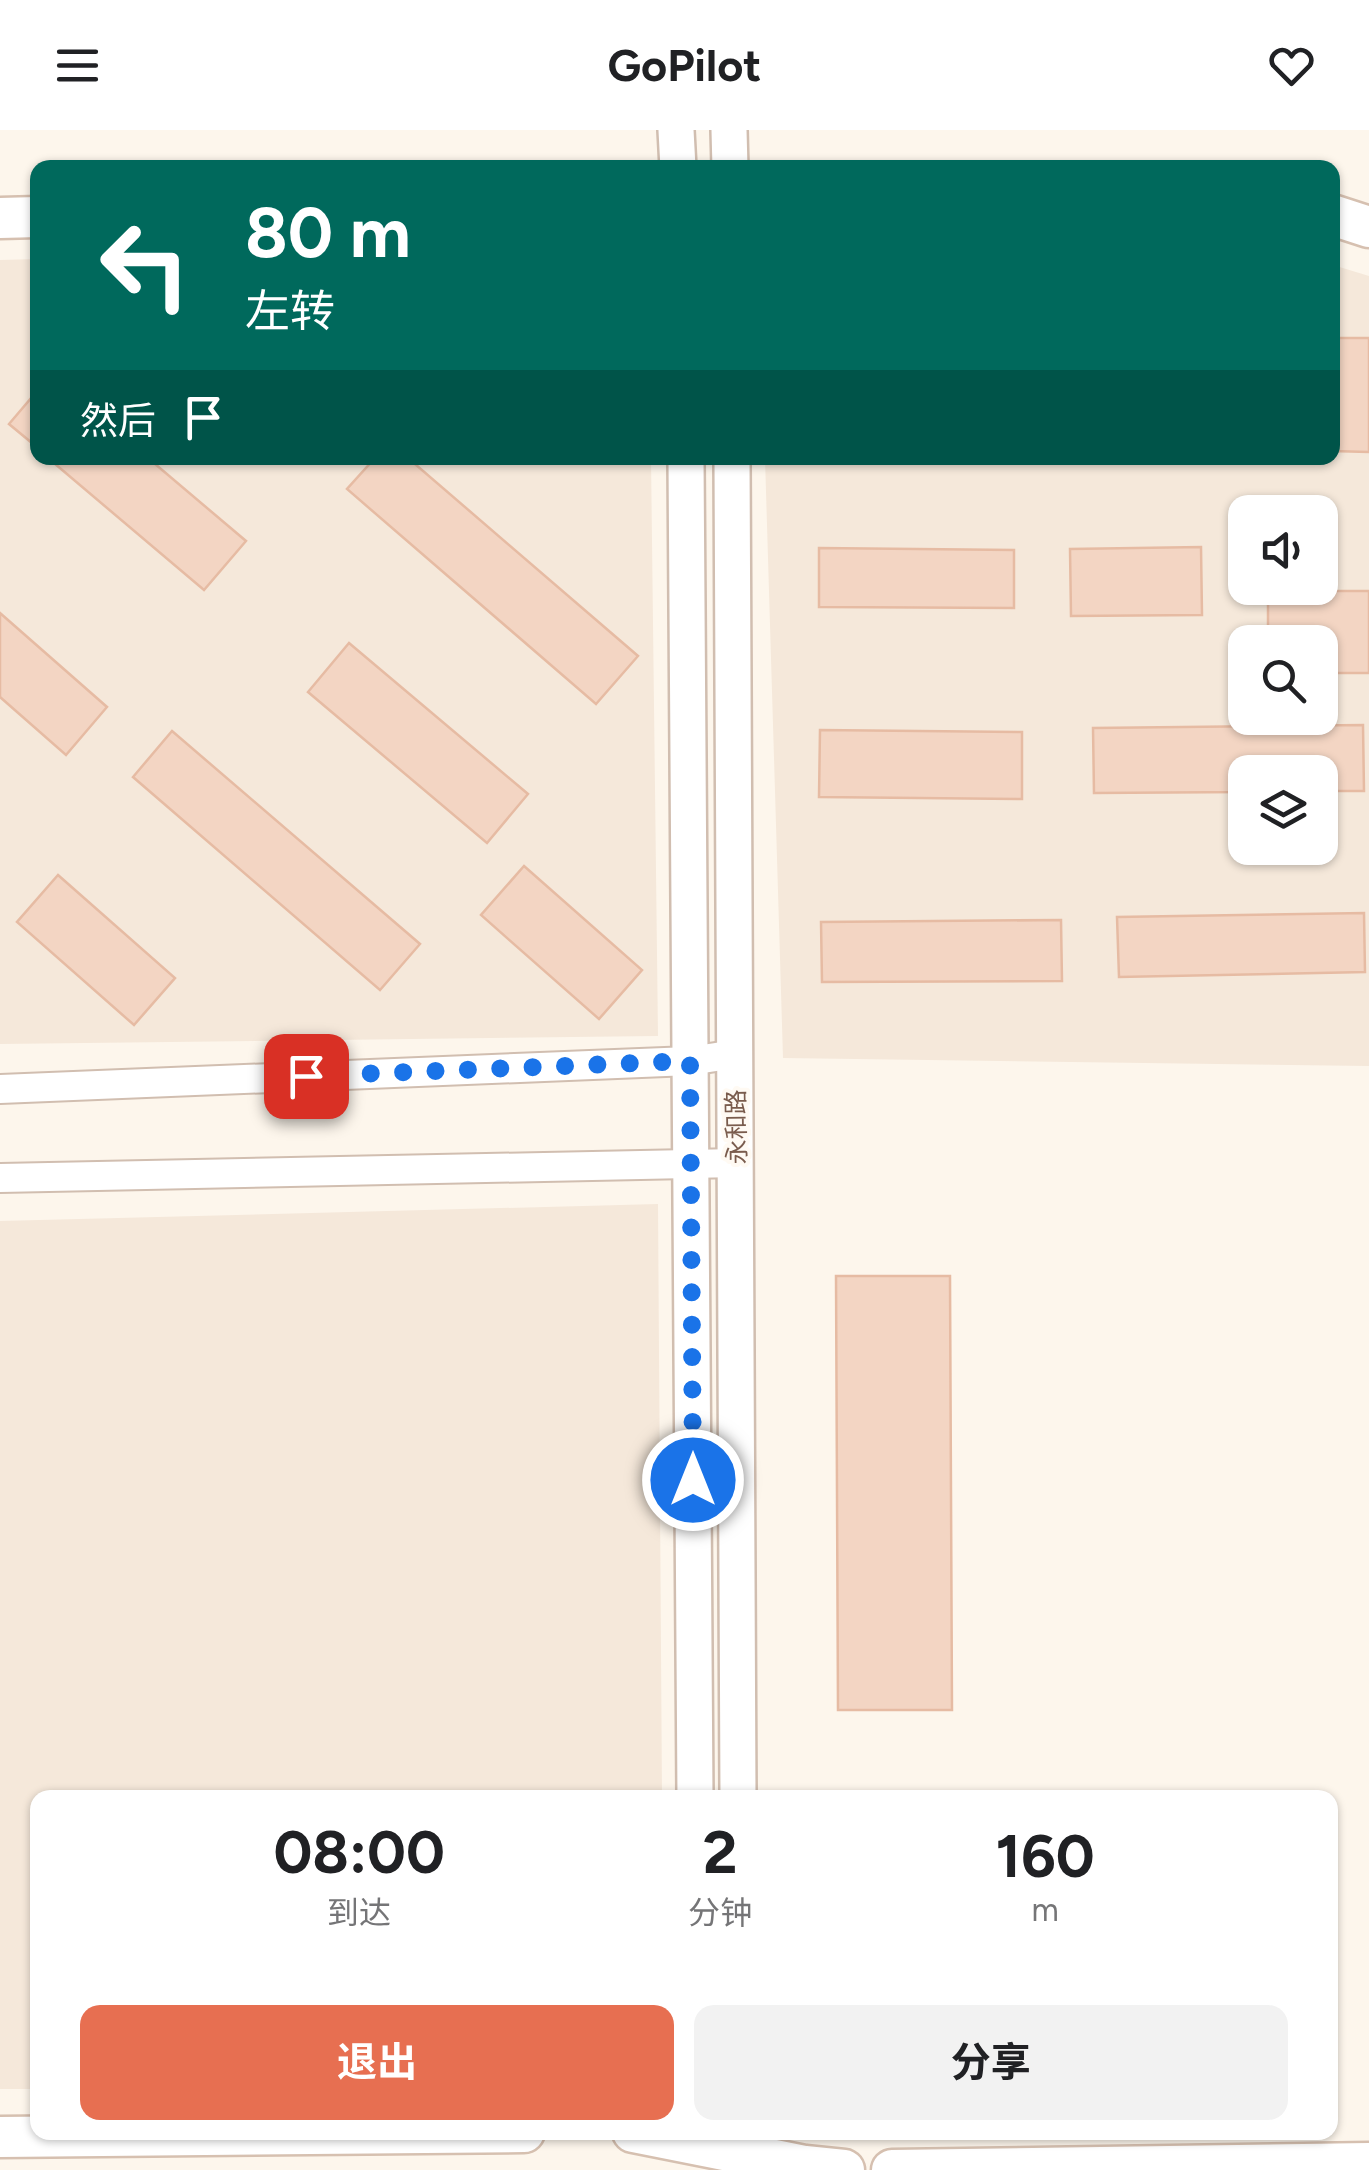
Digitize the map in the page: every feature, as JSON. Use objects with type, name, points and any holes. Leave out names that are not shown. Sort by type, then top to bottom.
[{"type":"main road","points":[[0,218],[30,218]]},
{"type":"main road","points":[[1340,218],[1369,228]]},
{"type":"main road","points":[[0,2137],[30,2137]]},
{"type":"main road","points":[[664,2140],[698,2149],[844,2170]]},
{"type":"main road","points":[[892,2170],[1369,2163]]},
{"type":"street","points":[[676,130],[678,160]]},
{"type":"street","points":[[730,130],[730,160]]},
{"type":"street","name":"永和路","points":[[686,465],[695,1790]]},
{"type":"street","name":"永和路","points":[[732,465],[738,1790]]},
{"type":"street","points":[[0,1089],[690,1061],[734,1054]]},
{"type":"street","points":[[0,1178],[738,1163]]},
{"type":"shaded area","points":[[30,259],[30,465],[651,465],[658,1036],[0,1044],[0,260]]},
{"type":"shaded area","points":[[1340,267],[1369,276],[1369,1066],[783,1058],[765,465],[1340,465]]},
{"type":"shaded area","points":[[658,1204],[662,1790],[30,1790],[30,2089],[0,2089],[0,1221]]},
{"type":"building","points":[[1340,338],[1369,338],[1369,452],[1340,451]]},
{"type":"building","points":[[30,399],[30,441],[9,424]]},
{"type":"building","points":[[56,465],[156,465],[246,541],[204,590]]},
{"type":"building","points":[[369,465],[416,465],[638,656],[596,704],[347,489]]},
{"type":"building","points":[[1201,547],[1202,615],[1071,616],[1070,549]]},
{"type":"building","points":[[819,548],[1014,550],[1014,608],[819,607]]},
{"type":"building","points":[[1338,591],[1369,591],[1369,673],[1338,673],[1338,625],[1268,625],[1268,605],[1338,605]]},
{"type":"building","points":[[0,613],[107,707],[66,755],[0,697]]},
{"type":"building","points":[[349,643],[528,794],[487,843],[308,692]]},
{"type":"building","points":[[1338,725],[1363,725],[1364,791],[1338,791],[1338,755],[1228,755],[1228,792],[1094,793],[1093,728],[1228,726],[1228,735],[1338,735]]},
{"type":"building","points":[[820,730],[1022,732],[1022,799],[819,797]]},
{"type":"building","points":[[172,731],[420,944],[380,990],[133,777]]},
{"type":"building","points":[[524,866],[642,970],[599,1019],[481,915]]},
{"type":"building","points":[[58,875],[175,978],[134,1025],[17,922]]},
{"type":"building","points":[[1364,913],[1365,972],[1119,977],[1117,917]]},
{"type":"building","points":[[1061,920],[1062,981],[822,982],[821,922]]},
{"type":"building","points":[[836,1276],[950,1276],[952,1710],[838,1710]]},
{"type":"route","points":[[306,1076],[690,1061],[693,1480]]}]
